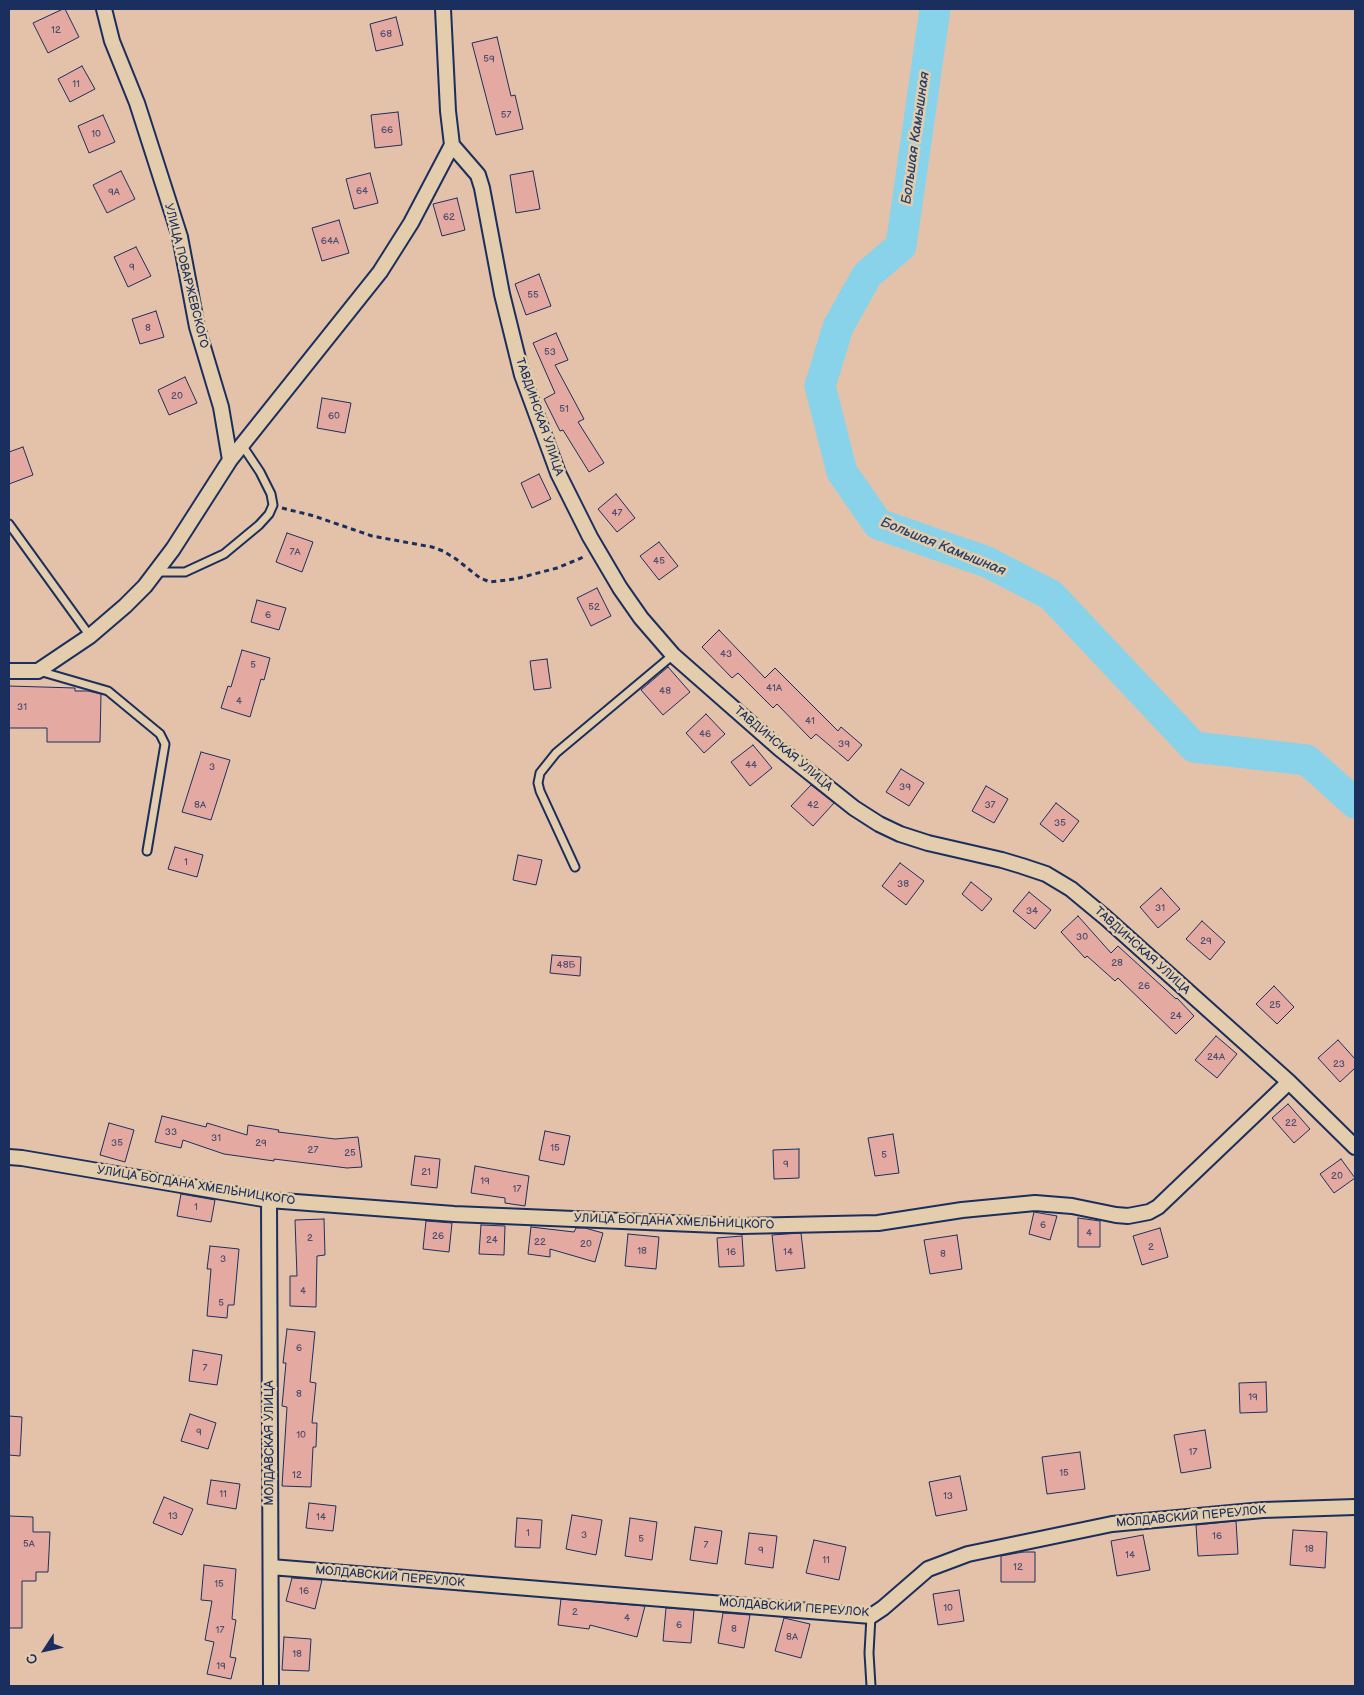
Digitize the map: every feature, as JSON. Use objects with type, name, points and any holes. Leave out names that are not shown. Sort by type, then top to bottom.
[{"type":"street","name":"УЛИЦА ПОВАРЖЕВСКОГО","points":[[104,9],[112,41],[137,103],[180,237],[197,327],[221,407],[230,460]]},
{"type":"street","points":[[9,671],[38,671],[90,636],[145,586],[173,549],[230,460],[380,272],[412,223],[452,145],[448,111],[443,9]]},
{"type":"street","name":"ТАВДИНСКАЯ УЛИЦА","points":[[452,145],[478,175],[502,294],[522,375],[558,473],[598,551],[620,588],[673,655],[780,749],[854,808],[878,824],[900,834],[928,843],[1002,860],[1046,874],[1071,889],[1289,1082],[1355,1147]]},
{"type":"street","name":"УЛИЦА БОГДАНА ХМЕЛЬНИЦКОГО","points":[[9,1157],[270,1200],[454,1214],[742,1226],[878,1223],[962,1210],[1035,1203],[1072,1206],[1128,1216],[1149,1212],[1158,1207],[1289,1082]]},
{"type":"street","name":"МОЛДАВСКАЯ УЛИЦА","points":[[270,1200],[271,1686]]},
{"type":"street","name":"МОЛДАВСКИЙ ПЕРЕУЛОК","points":[[271,1567],[871,1616],[884,1608],[928,1569],[968,1554],[1112,1524],[1264,1510],[1355,1507]]},
{"type":"lane","points":[[156,572],[185,572],[224,554],[268,514],[273,505],[271,494],[260,472],[242,445]]},
{"type":"lane","points":[[9,524],[90,636]]},
{"type":"lane","points":[[576,867],[540,791],[538,783],[540,773],[556,753],[673,655]]},
{"type":"lane","points":[[38,671],[108,691],[160,734],[165,744],[147,851]]},
{"type":"lane","points":[[871,1616],[869,1653],[871,1686]]},
{"type":"path","points":[[273,505],[314,516],[372,536],[432,546],[456,559],[480,578],[490,582],[516,579],[557,568],[598,551]]},
{"type":"building","points":[[65,9],[79,37],[48,53],[33,23]]},
{"type":"building","points":[[396,17],[403,45],[376,51],[370,24]]},
{"type":"building","points":[[497,37],[511,96],[515,95],[523,129],[496,135],[472,43]]},
{"type":"building","points":[[82,66],[95,89],[70,102],[58,79]]},
{"type":"building","points":[[398,112],[402,145],[375,148],[371,115]]},
{"type":"building","points":[[103,115],[115,142],[89,153],[78,126]]},
{"type":"building","points":[[121,171],[135,199],[107,213],[93,185]]},
{"type":"building","points":[[533,171],[540,209],[516,213],[510,175]]},
{"type":"building","points":[[370,173],[378,203],[354,209],[346,179]]},
{"type":"building","points":[[457,198],[465,230],[442,236],[433,204]]},
{"type":"building","points":[[339,220],[349,253],[322,261],[312,228]]},
{"type":"building","points":[[136,247],[151,276],[128,287],[114,257]]},
{"type":"building","points":[[539,274],[551,306],[526,315],[515,284]]},
{"type":"building","points":[[156,311],[164,337],[140,344],[132,319]]},
{"type":"building","points":[[556,333],[568,360],[555,365],[584,419],[578,422],[604,463],[589,472],[563,430],[560,431],[544,399],[555,393],[533,343]]},
{"type":"building","points":[[185,377],[197,403],[169,415],[158,390]]},
{"type":"building","points":[[322,398],[351,403],[345,433],[317,428]]},
{"type":"building","points":[[23,447],[33,475],[9,484],[9,452]]},
{"type":"building","points":[[539,474],[551,499],[532,508],[521,483]]},
{"type":"building","points":[[616,494],[635,518],[617,532],[598,509]]},
{"type":"building","points":[[287,533],[313,542],[302,572],[276,562]]},
{"type":"building","points":[[659,542],[678,566],[659,580],[640,556]]},
{"type":"building","points":[[597,588],[611,616],[591,626],[577,598]]},
{"type":"building","points":[[257,600],[286,608],[279,630],[251,622]]},
{"type":"building","points":[[719,630],[765,678],[775,668],[838,731],[841,727],[862,745],[848,761],[816,734],[811,739],[777,704],[773,708],[738,673],[732,678],[702,647]]},
{"type":"building","points":[[242,650],[270,658],[264,680],[261,679],[250,717],[221,708],[228,686],[231,687]]},
{"type":"building","points":[[547,659],[551,688],[534,690],[530,661]]},
{"type":"building","points":[[668,667],[690,692],[663,715],[641,690]]},
{"type":"building","points":[[9,686],[75,688],[75,691],[101,694],[100,742],[47,742],[47,728],[9,728]]},
{"type":"building","points":[[706,714],[725,734],[704,753],[686,733]]},
{"type":"building","points":[[753,745],[772,768],[750,786],[731,762]]},
{"type":"building","points":[[201,752],[230,760],[211,820],[182,812]]},
{"type":"building","points":[[901,769],[924,783],[909,806],[886,792]]},
{"type":"building","points":[[811,785],[834,803],[813,826],[791,806]]},
{"type":"building","points":[[986,786],[1008,799],[994,823],[972,811]]},
{"type":"building","points":[[1056,803],[1079,821],[1063,842],[1040,824]]},
{"type":"building","points":[[175,847],[203,855],[197,877],[168,869]]},
{"type":"building","points":[[518,855],[542,860],[536,885],[513,880]]},
{"type":"building","points":[[900,863],[924,881],[906,905],[882,886]]},
{"type":"building","points":[[971,882],[992,899],[982,911],[962,894]]},
{"type":"building","points":[[1161,888],[1180,909],[1158,928],[1140,907]]},
{"type":"building","points":[[1029,892],[1051,910],[1035,929],[1013,911]]},
{"type":"building","points":[[1078,916],[1111,953],[1118,946],[1177,998],[1194,1016],[1176,1034],[1118,978],[1115,981],[1087,956],[1085,958],[1061,932]]},
{"type":"building","points":[[1202,921],[1225,942],[1210,960],[1186,939]]},
{"type":"building","points":[[552,955],[581,957],[580,976],[550,973]]},
{"type":"building","points":[[1274,986],[1294,1007],[1277,1024],[1256,1004]]},
{"type":"building","points":[[1216,1036],[1237,1054],[1217,1078],[1195,1060]]},
{"type":"building","points":[[1338,1040],[1355,1059],[1355,1068],[1340,1082],[1318,1058]]},
{"type":"building","points":[[1288,1104],[1310,1129],[1294,1143],[1272,1118]]},
{"type":"building","points":[[162,1116],[206,1127],[207,1123],[247,1135],[248,1125],[279,1130],[278,1132],[335,1139],[358,1137],[362,1167],[347,1168],[224,1154],[183,1140],[181,1148],[155,1142]]},
{"type":"building","points":[[109,1123],[134,1130],[125,1162],[100,1155]]},
{"type":"building","points":[[545,1131],[570,1136],[564,1165],[539,1160]]},
{"type":"building","points":[[893,1134],[899,1173],[875,1176],[868,1138]]},
{"type":"building","points":[[799,1149],[799,1178],[774,1179],[773,1150]]},
{"type":"building","points":[[415,1156],[440,1159],[437,1188],[411,1185]]},
{"type":"building","points":[[1341,1159],[1355,1178],[1334,1193],[1320,1174]]},
{"type":"building","points":[[475,1166],[529,1176],[525,1206],[505,1203],[505,1198],[471,1193]]},
{"type":"building","points":[[181,1194],[215,1200],[211,1222],[177,1216]]},
{"type":"building","points":[[1034,1212],[1057,1216],[1050,1240],[1029,1234]]},
{"type":"building","points":[[1078,1218],[1100,1221],[1100,1247],[1078,1247]]},
{"type":"building","points":[[324,1219],[325,1255],[317,1256],[316,1307],[290,1306],[290,1276],[297,1276],[295,1220]]},
{"type":"building","points":[[426,1221],[452,1223],[449,1252],[423,1249]]},
{"type":"building","points":[[481,1225],[505,1226],[504,1255],[479,1254]]},
{"type":"building","points":[[531,1227],[574,1232],[576,1228],[585,1228],[603,1233],[595,1262],[550,1249],[550,1257],[528,1254]]},
{"type":"building","points":[[1160,1228],[1168,1257],[1142,1265],[1133,1236]]},
{"type":"building","points":[[801,1233],[805,1268],[776,1271],[772,1235]]},
{"type":"building","points":[[628,1234],[659,1237],[656,1269],[625,1266]]},
{"type":"building","points":[[957,1235],[962,1269],[930,1274],[924,1240]]},
{"type":"building","points":[[742,1236],[744,1266],[719,1267],[717,1238]]},
{"type":"building","points":[[210,1246],[239,1249],[234,1305],[228,1305],[227,1318],[207,1316],[211,1269],[207,1269]]},
{"type":"building","points":[[287,1329],[315,1332],[310,1382],[316,1383],[312,1423],[317,1423],[316,1447],[313,1447],[311,1487],[282,1486],[287,1407],[282,1406],[286,1363],[283,1363]]},
{"type":"building","points":[[193,1350],[222,1355],[217,1385],[189,1381]]},
{"type":"building","points":[[1266,1382],[1267,1412],[1240,1413],[1239,1383]]},
{"type":"building","points":[[190,1414],[216,1423],[208,1449],[181,1441]]},
{"type":"building","points":[[9,1416],[22,1417],[20,1456],[9,1455]]},
{"type":"building","points":[[1205,1430],[1211,1468],[1181,1473],[1174,1435]]},
{"type":"building","points":[[1080,1452],[1085,1489],[1047,1494],[1042,1457]]},
{"type":"building","points":[[960,1476],[967,1510],[936,1516],[929,1482]]},
{"type":"building","points":[[211,1480],[240,1484],[236,1509],[207,1504]]},
{"type":"building","points":[[164,1497],[193,1509],[182,1535],[153,1523]]},
{"type":"building","points":[[309,1503],[336,1506],[333,1531],[306,1528]]},
{"type":"building","points":[[572,1515],[602,1520],[596,1555],[566,1549]]},
{"type":"building","points":[[9,1516],[33,1517],[33,1532],[50,1532],[48,1572],[36,1572],[36,1581],[22,1581],[22,1628],[9,1628]]},
{"type":"building","points":[[517,1518],[542,1520],[540,1548],[515,1547]]},
{"type":"building","points":[[630,1518],[657,1522],[652,1560],[625,1556]]},
{"type":"building","points":[[1236,1521],[1238,1554],[1198,1556],[1196,1525]]},
{"type":"building","points":[[695,1527],[722,1531],[717,1564],[690,1560]]},
{"type":"building","points":[[1293,1530],[1327,1532],[1325,1568],[1290,1565]]},
{"type":"building","points":[[749,1533],[777,1536],[773,1568],[745,1564]]},
{"type":"building","points":[[1143,1535],[1150,1570],[1117,1576],[1111,1541]]},
{"type":"building","points":[[814,1540],[846,1547],[839,1580],[806,1573]]},
{"type":"building","points":[[1035,1552],[1035,1582],[1001,1582],[1001,1556]]},
{"type":"building","points":[[204,1565],[236,1569],[232,1619],[236,1620],[230,1657],[236,1658],[231,1679],[207,1674],[214,1642],[205,1640],[212,1601],[201,1600]]},
{"type":"building","points":[[292,1578],[322,1580],[315,1609],[286,1601]]},
{"type":"building","points":[[959,1590],[964,1621],[938,1625],[933,1594]]},
{"type":"building","points":[[561,1599],[645,1606],[637,1637],[590,1625],[589,1629],[558,1625]]},
{"type":"building","points":[[666,1608],[694,1610],[691,1643],[663,1641]]},
{"type":"building","points":[[723,1613],[750,1615],[744,1648],[718,1643]]},
{"type":"building","points":[[784,1618],[810,1624],[801,1658],[775,1651]]},
{"type":"building","points":[[284,1637],[311,1639],[309,1671],[282,1670]]},
{"type":"waterway","name":"Большая Камышная","points":[[935,9],[901,246],[867,275],[838,327],[820,386],[842,472],[878,524],[987,562],[1051,595],[1194,747],[1307,760],[1355,803]]}]
